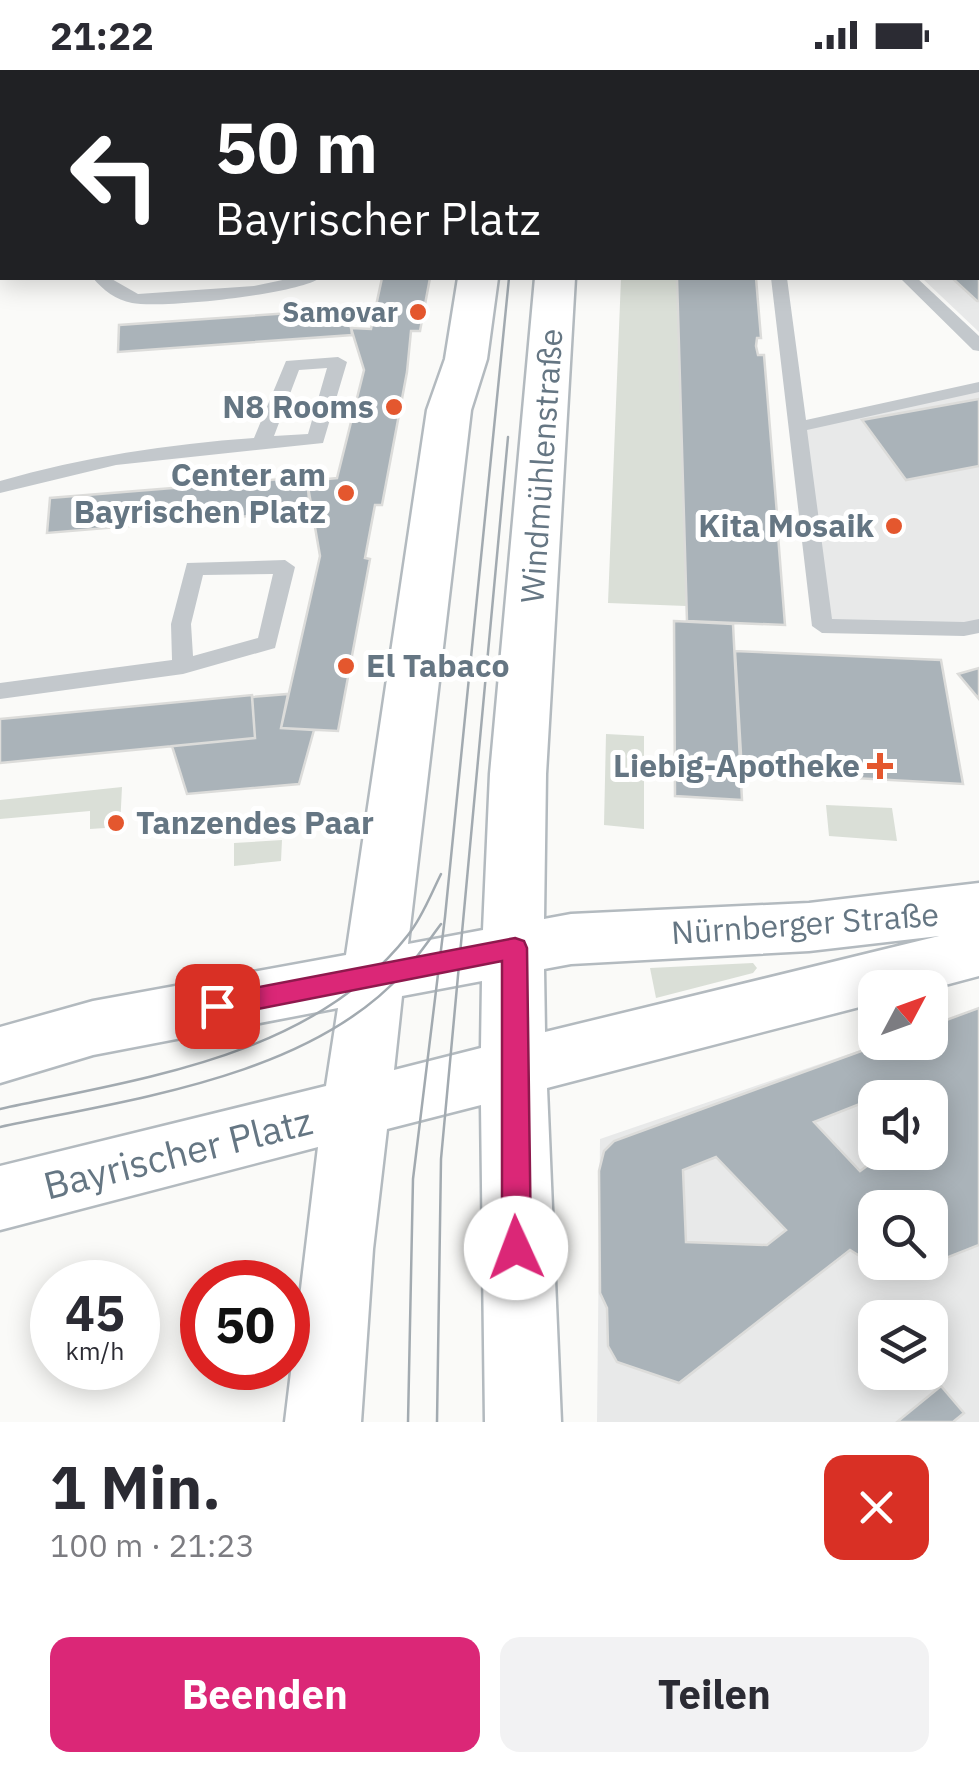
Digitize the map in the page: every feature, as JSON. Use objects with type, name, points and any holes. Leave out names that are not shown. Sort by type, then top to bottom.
[{"type":"main road","name":"Bayrischer Platz","points":[[323,1422],[340,1235],[392,828],[450,410],[466,359],[478,280]]},
{"type":"main road","name":"Windmühlenstraße","points":[[515,948],[516,834],[549,416],[555,280]]},
{"type":"main road","name":"Nürnberger Straße","points":[[515,948],[571,939],[809,928],[979,907]]},
{"type":"main road","points":[[0,1055],[93,1028],[269,998],[515,948],[516,1234],[523,1422]]},
{"type":"main road","name":"Nürnberger Straße","points":[[644,1035],[979,951]]},
{"type":"main road","name":"Bayrischer Platz","points":[[0,1198],[644,1035]]},
{"type":"lane","points":[[103,280],[116,291],[136,298],[254,291],[303,280]]},
{"type":"lane","points":[[778,280],[822,626],[979,626]]},
{"type":"lane","points":[[910,280],[979,346]]},
{"type":"lane","points":[[0,487],[67,466],[194,448],[316,439],[338,362],[292,365],[262,442]]},
{"type":"lane","points":[[797,427],[979,387]]},
{"type":"lane","points":[[0,691],[183,666],[268,644],[285,567],[194,568],[181,624],[183,666]]},
{"type":"shaded area","points":[[621,280],[677,280],[686,606],[608,603]]},
{"type":"shaded area","points":[[924,280],[979,280],[979,332]]},
{"type":"shaded area","name":"Kita Mosaik","points":[[979,387],[979,626],[822,626],[797,427]]},
{"type":"shaded area","points":[[606,734],[644,736],[644,829],[604,825]]},
{"type":"shaded area","points":[[122,787],[120,827],[90,829],[90,811],[0,819],[0,800]]},
{"type":"shaded area","points":[[826,805],[892,808],[897,841],[829,836]]},
{"type":"shaded area","points":[[282,840],[281,861],[234,866],[234,843]]},
{"type":"shaded area","points":[[753,963],[757,968],[753,973],[656,998],[650,968]]},
{"type":"shaded area","points":[[979,1009],[979,1422],[597,1422],[600,1139],[858,1051],[858,1060],[948,1060],[948,1020]]},
{"type":"building","name":"Center am Bayrischen Platz","points":[[382,280],[430,280],[420,331],[411,331],[382,505],[375,505],[365,558],[370,559],[338,731],[281,728],[320,556],[307,481],[337,478],[364,370],[351,328],[371,329]]},
{"type":"building","points":[[677,280],[756,280],[761,338],[757,338],[756,346],[758,355],[764,355],[777,514],[772,514],[771,523],[772,535],[778,535],[785,625],[687,621]]},
{"type":"building","points":[[954,280],[979,280],[977,301]]},
{"type":"building","points":[[349,309],[352,335],[118,352],[119,325]]},
{"type":"building","points":[[979,399],[979,466],[906,480],[862,420]]},
{"type":"building","points":[[307,477],[310,511],[47,533],[50,498]]},
{"type":"building","points":[[674,621],[733,624],[742,800],[675,796]]},
{"type":"building","points":[[735,651],[941,660],[963,784],[742,772]]},
{"type":"building","points":[[979,668],[979,699],[958,674]]},
{"type":"building","points":[[288,694],[281,728],[314,730],[299,784],[187,794],[172,746],[255,738],[252,697]]},
{"type":"building","points":[[252,695],[255,738],[0,763],[0,719]]},
{"type":"building","points":[[979,1008],[979,1245],[948,1257],[948,1190],[858,1190],[858,1255],[850,1250],[679,1383],[617,1362],[608,1346],[607,1308],[600,1293],[599,1171],[604,1151],[614,1141],[858,1052],[858,1060],[948,1060],[948,1019]],"holes":[[[716,1157],[786,1230],[767,1245],[686,1242],[683,1170]]]},
{"type":"building","points":[[936,1390],[944,1390],[964,1413],[953,1422],[897,1422]]},
{"type":"tram line","points":[[408,1422],[413,1179],[445,917],[509,280]]},
{"type":"tram line","points":[[437,1422],[441,1159],[508,437]]},
{"type":"tram line","points":[[0,1109],[110,1086],[222,1056],[275,1035],[324,1009],[369,976],[408,935],[441,874]]},
{"type":"tram line","points":[[0,1127],[215,1078],[269,1060],[319,1037],[364,1008],[403,973],[441,924]]},
{"type":"place","name":"Samovar","points":[[418,312]]},
{"type":"place","name":"N8 Rooms","points":[[394,407]]},
{"type":"place","name":"Center am Bayrischen Platz","points":[[346,493]]},
{"type":"place","name":"Kita Mosaik","points":[[894,526]]},
{"type":"place","name":"El Tabaco","points":[[346,666]]},
{"type":"place","name":"Liebig-Apotheke","points":[[880,766]]},
{"type":"place","name":"Tanzendes Paar","points":[[116,823]]},
{"type":"route","points":[[217,1006],[515,948],[516,1248]]}]
